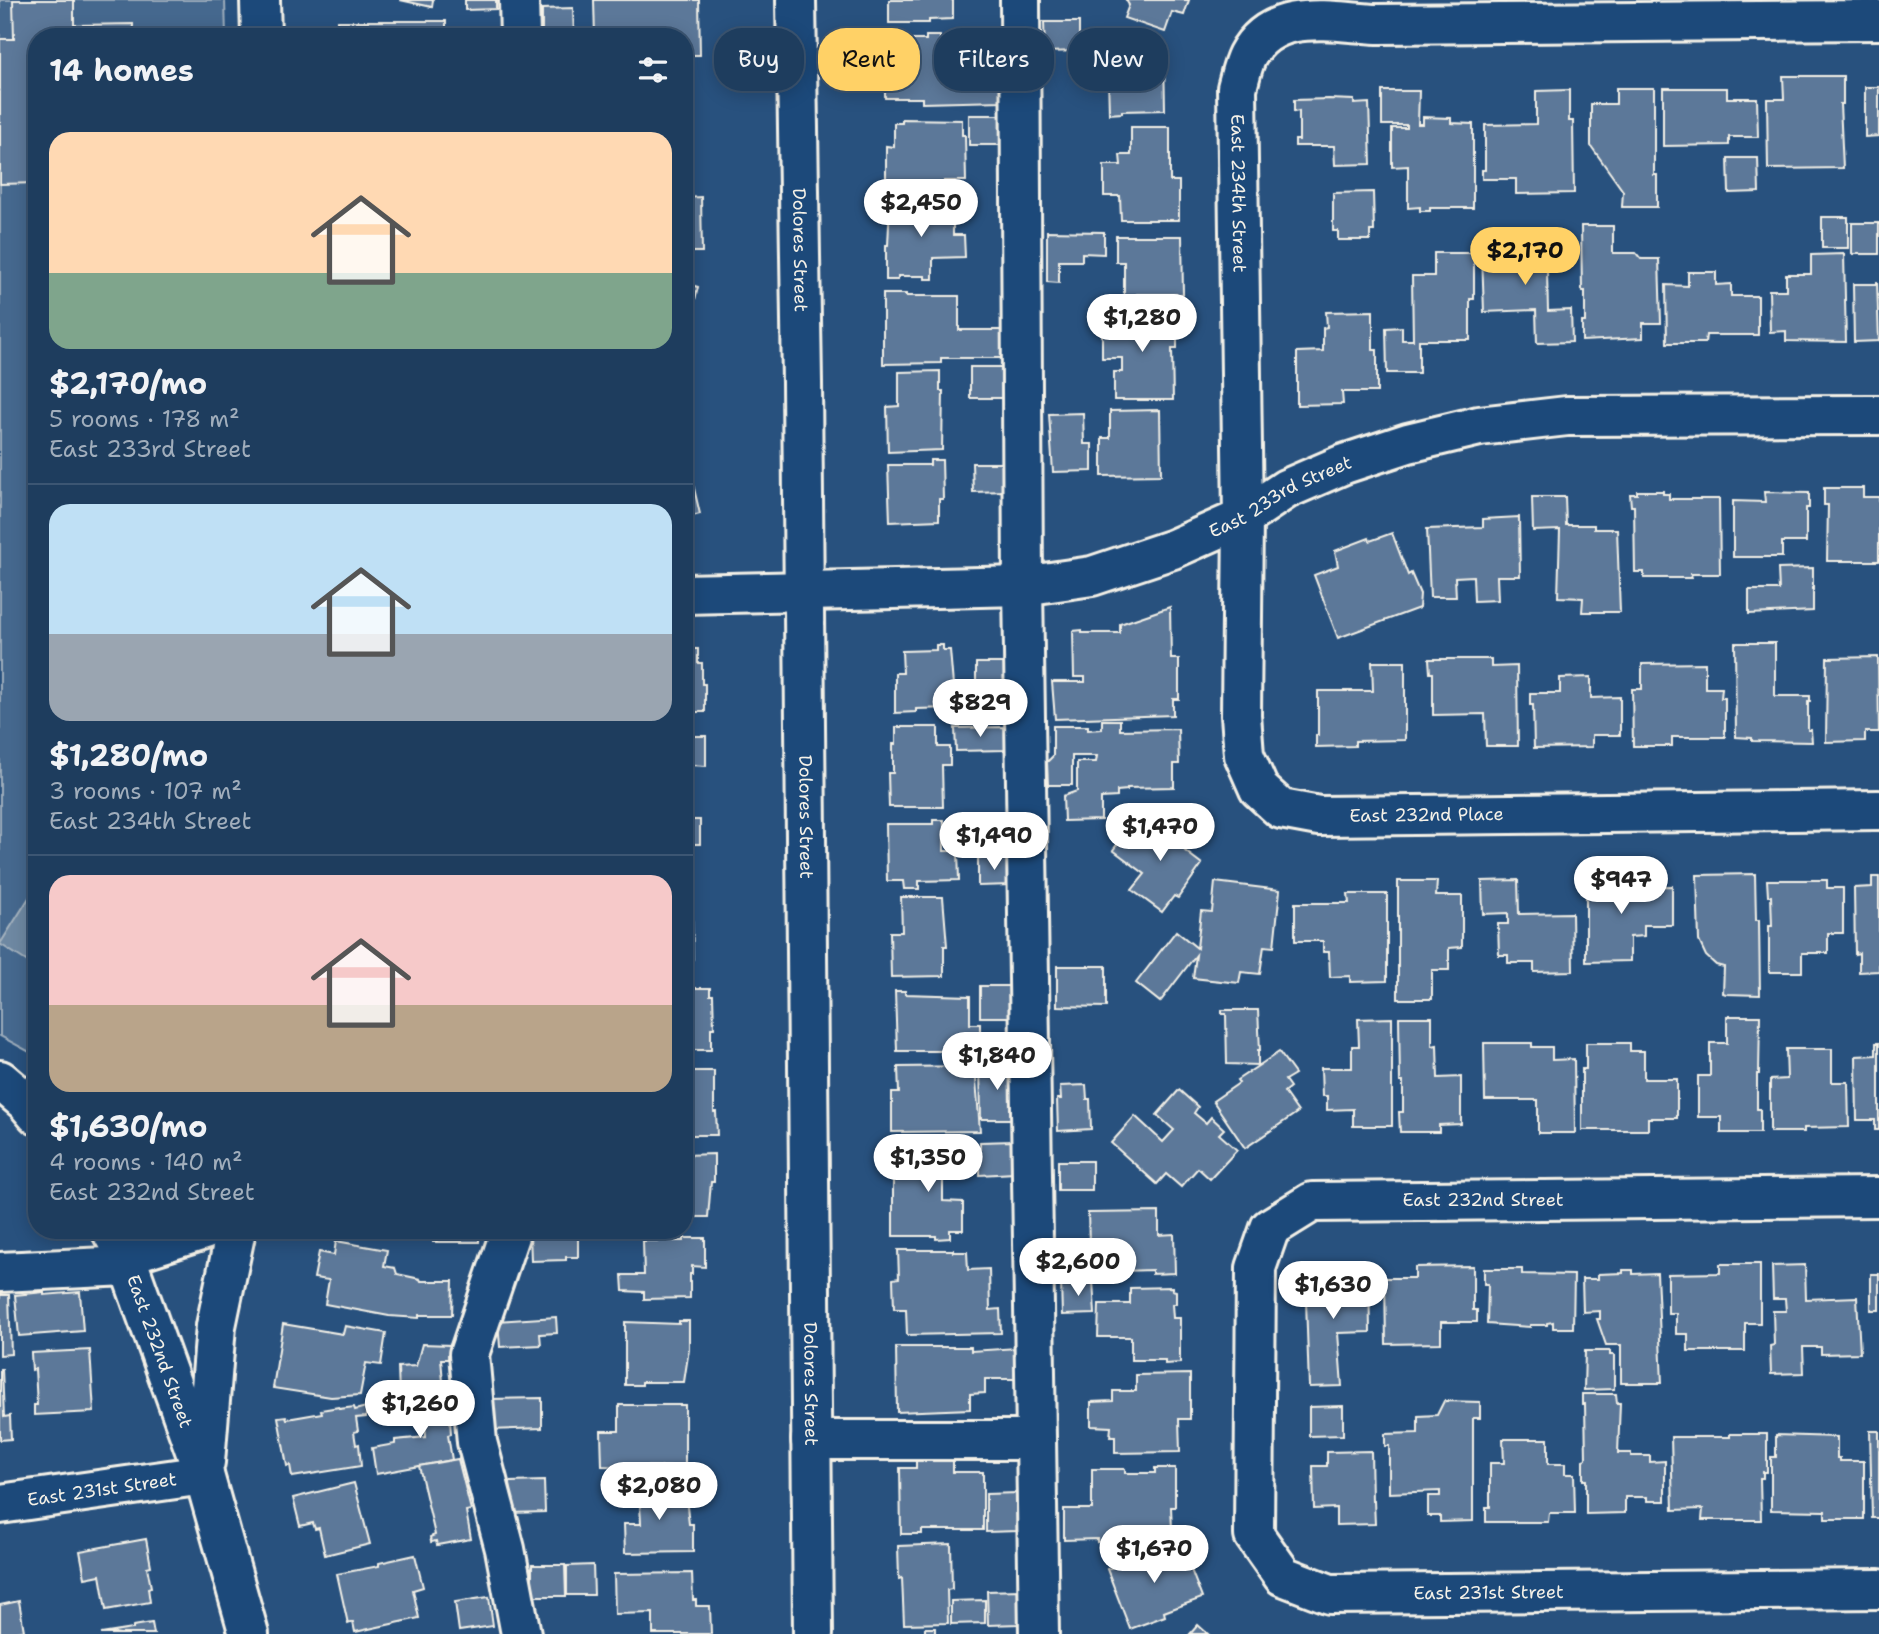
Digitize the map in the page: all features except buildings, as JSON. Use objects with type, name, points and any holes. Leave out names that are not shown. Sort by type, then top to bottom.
[{"type":"street","points":[[260,0],[261,28]]},
{"type":"street","points":[[519,0],[520,28]]},
{"type":"street","name":"Dolores Street","points":[[796,0],[813,1634]]},
{"type":"street","points":[[1020,0],[1023,586],[1038,1634]]},
{"type":"street","name":"East 234th Street","points":[[1243,518],[1237,88],[1247,57],[1262,37],[1280,24],[1308,19],[1377,24],[1879,20]]},
{"type":"street","name":"East 233rd Street","points":[[693,594],[1023,586],[1092,576],[1173,549],[1243,518],[1286,489],[1344,464],[1408,443],[1479,426],[1567,416],[1879,415]]},
{"type":"street","name":"East 232nd Place","points":[[1243,518],[1241,715],[1244,755],[1259,789],[1282,808],[1319,816],[1879,810]]},
{"type":"street","points":[[0,1080],[28,1104]]},
{"type":"street","name":"East 232nd Street","points":[[1256,1402],[1256,1268],[1270,1228],[1312,1202],[1879,1197]]},
{"type":"street","points":[[0,1272],[172,1239]]},
{"type":"street","points":[[204,1475],[216,1326],[234,1239]]},
{"type":"street","points":[[508,1239],[469,1354],[477,1442],[505,1549],[521,1634]]},
{"type":"street","name":"East 232nd Street","points":[[122,1250],[204,1475],[250,1634]]},
{"type":"street","name":"East 231st Street","points":[[1256,1402],[1254,1535],[1283,1576],[1331,1594],[1879,1589]]},
{"type":"street","points":[[811,1440],[1035,1440]]},
{"type":"street","name":"East 231st Street","points":[[0,1504],[204,1475]]},
{"type":"shaded area","points":[[0,0],[225,0],[226,28],[28,28],[28,1051],[0,1036]]},
{"type":"shaded area","points":[[28,899],[28,962],[0,944]]}]
